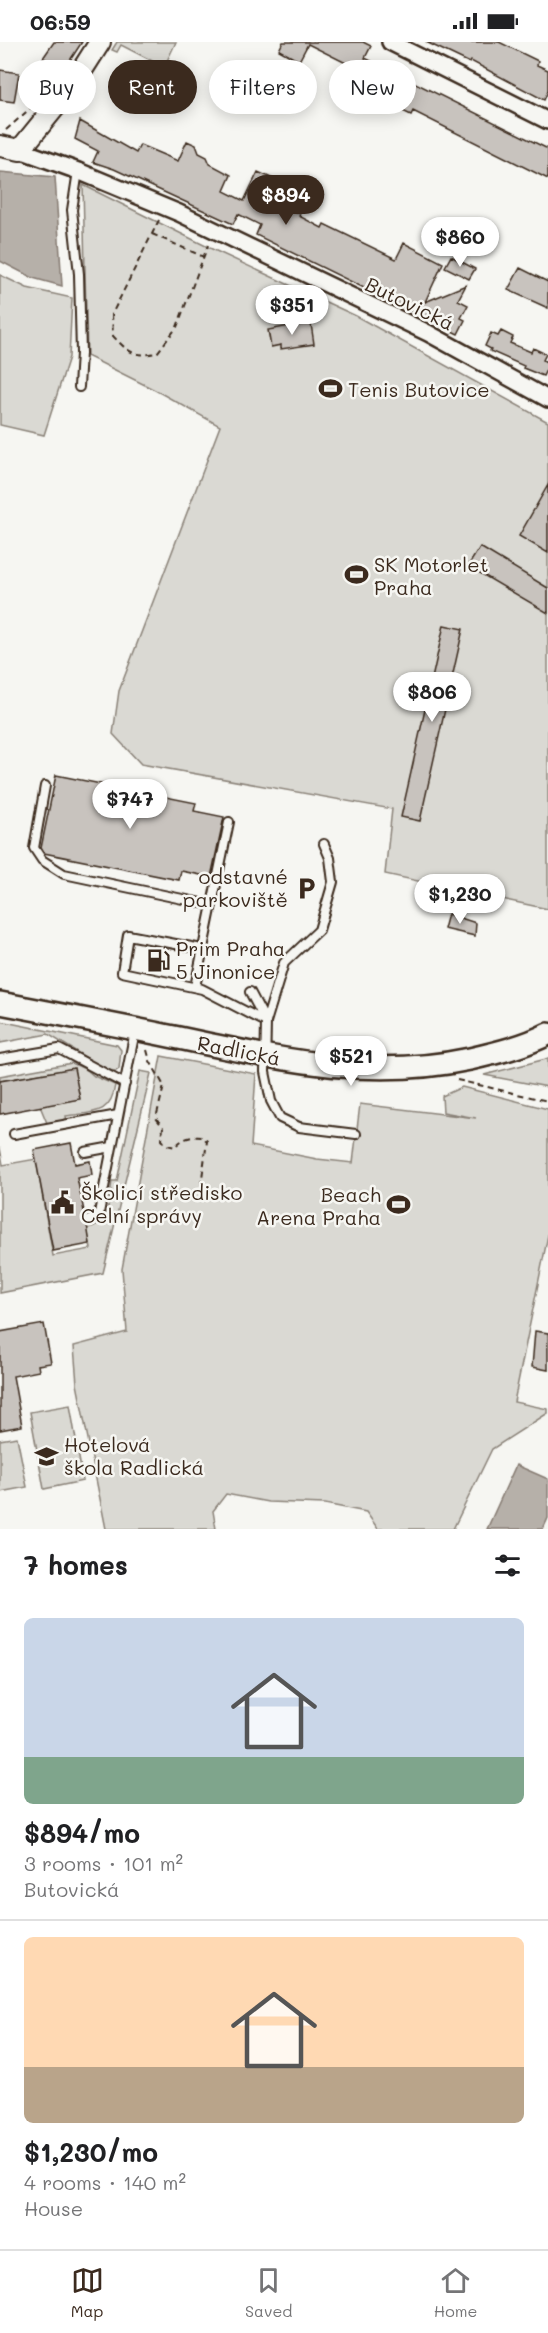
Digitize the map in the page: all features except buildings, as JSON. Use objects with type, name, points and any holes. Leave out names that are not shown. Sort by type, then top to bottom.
[{"type":"main road","name":"Radlická","points":[[0,1003],[264,1056],[327,1066],[369,1069],[412,1068],[488,1055],[548,1034]]},
{"type":"street","points":[[0,146],[20,150],[72,86],[100,42]]},
{"type":"street","points":[[390,42],[548,121]]},
{"type":"street","name":"Butovická","points":[[20,150],[78,171],[178,213],[386,313],[548,399]]},
{"type":"lane","points":[[78,171],[72,210],[78,274],[81,353],[79,387]]},
{"type":"lane","points":[[45,786],[34,848],[42,860],[64,874],[211,905]]},
{"type":"lane","points":[[195,987],[229,822]]},
{"type":"lane","points":[[324,844],[330,858],[333,882],[319,930],[284,963],[266,1022],[264,1056],[271,1101],[280,1118],[299,1127],[356,1134]]},
{"type":"lane","points":[[202,949],[128,935],[122,972],[195,987],[266,1022]]},
{"type":"lane","points":[[250,992],[266,1022]]},
{"type":"lane","points":[[88,1220],[98,1218],[136,1030]]},
{"type":"lane","points":[[0,1059],[59,1049],[125,1084]]},
{"type":"lane","points":[[14,1134],[118,1115]]},
{"type":"lane","points":[[85,1152],[112,1147]]},
{"type":"path","points":[[0,131],[6,130],[15,121]]},
{"type":"path","points":[[161,215],[112,314],[113,336],[126,349],[140,357],[157,353],[177,327],[209,242]]},
{"type":"path","points":[[152,234],[204,257]]},
{"type":"path","points":[[147,1050],[150,1061],[164,1086],[156,1118],[163,1127],[162,1140],[174,1148],[180,1140],[192,1136],[203,1137],[207,1142],[200,1193]]},
{"type":"path","points":[[451,1079],[548,1101]]},
{"type":"shaded area","points":[[117,42],[176,42],[167,60],[150,60],[121,45],[117,52],[112,50]]},
{"type":"shaded area","points":[[0,172],[55,177],[62,286],[33,278],[0,261]]},
{"type":"shaded area","name":"SK Motorlet Praha","points":[[83,185],[214,250],[356,316],[548,422],[548,909],[385,874],[392,809],[141,764],[113,734],[119,691],[220,426],[87,356]]},
{"type":"shaded area","points":[[0,275],[27,288],[72,298],[69,357],[44,435],[0,425]]},
{"type":"shaded area","points":[[0,1021],[117,1045],[121,1050],[119,1069],[106,1070],[48,1034],[0,1043]]},
{"type":"shaded area","points":[[161,1056],[256,1074],[251,1146],[317,1159],[353,1163],[360,1104],[476,1118],[443,1112],[442,1096],[462,1087],[548,1109],[548,1235],[514,1402],[548,1409],[548,1413],[492,1449],[453,1529],[378,1529],[366,1512],[325,1504],[268,1502],[226,1494],[213,1511],[216,1529],[106,1529],[77,1384],[74,1346],[127,1332],[122,1269]]},
{"type":"shaded area","points":[[548,1058],[548,1087],[484,1075],[546,1059]]},
{"type":"shaded area","points":[[72,1063],[115,1085],[109,1102],[99,1111],[66,1116],[67,1121],[47,1123],[40,1106],[79,1099],[74,1068],[0,1081],[0,1076]]},
{"type":"shaded area","points":[[140,1071],[151,1073],[103,1273],[0,1293],[0,1148],[3,1165],[36,1159],[53,1256],[91,1249],[87,1228],[95,1226],[104,1217],[109,1203],[112,1181],[117,1181]]},
{"type":"shaded area","points":[[70,1405],[83,1481],[44,1489],[30,1412]]},
{"type":"shaded area","points":[[17,1437],[27,1487],[0,1492],[0,1440]]},
{"type":"shaded area","points":[[516,1465],[548,1479],[548,1518],[543,1529],[487,1529]]},
{"type":"place","name":"Tenis Butovice","points":[[330,389]]},
{"type":"place","name":"SK Motorlet Praha","points":[[356,575]]},
{"type":"place","name":"odstavné parkoviště","points":[[306,888]]},
{"type":"place","name":"Prim Praha 5 Jinonice","points":[[158,960]]},
{"type":"place","name":"Školicí středisko Celní správy","points":[[63,1203]]},
{"type":"place","name":"Beach Arena Praha","points":[[399,1205]]},
{"type":"place","name":"Hotelová škola Radlická","points":[[46,1456]]}]
